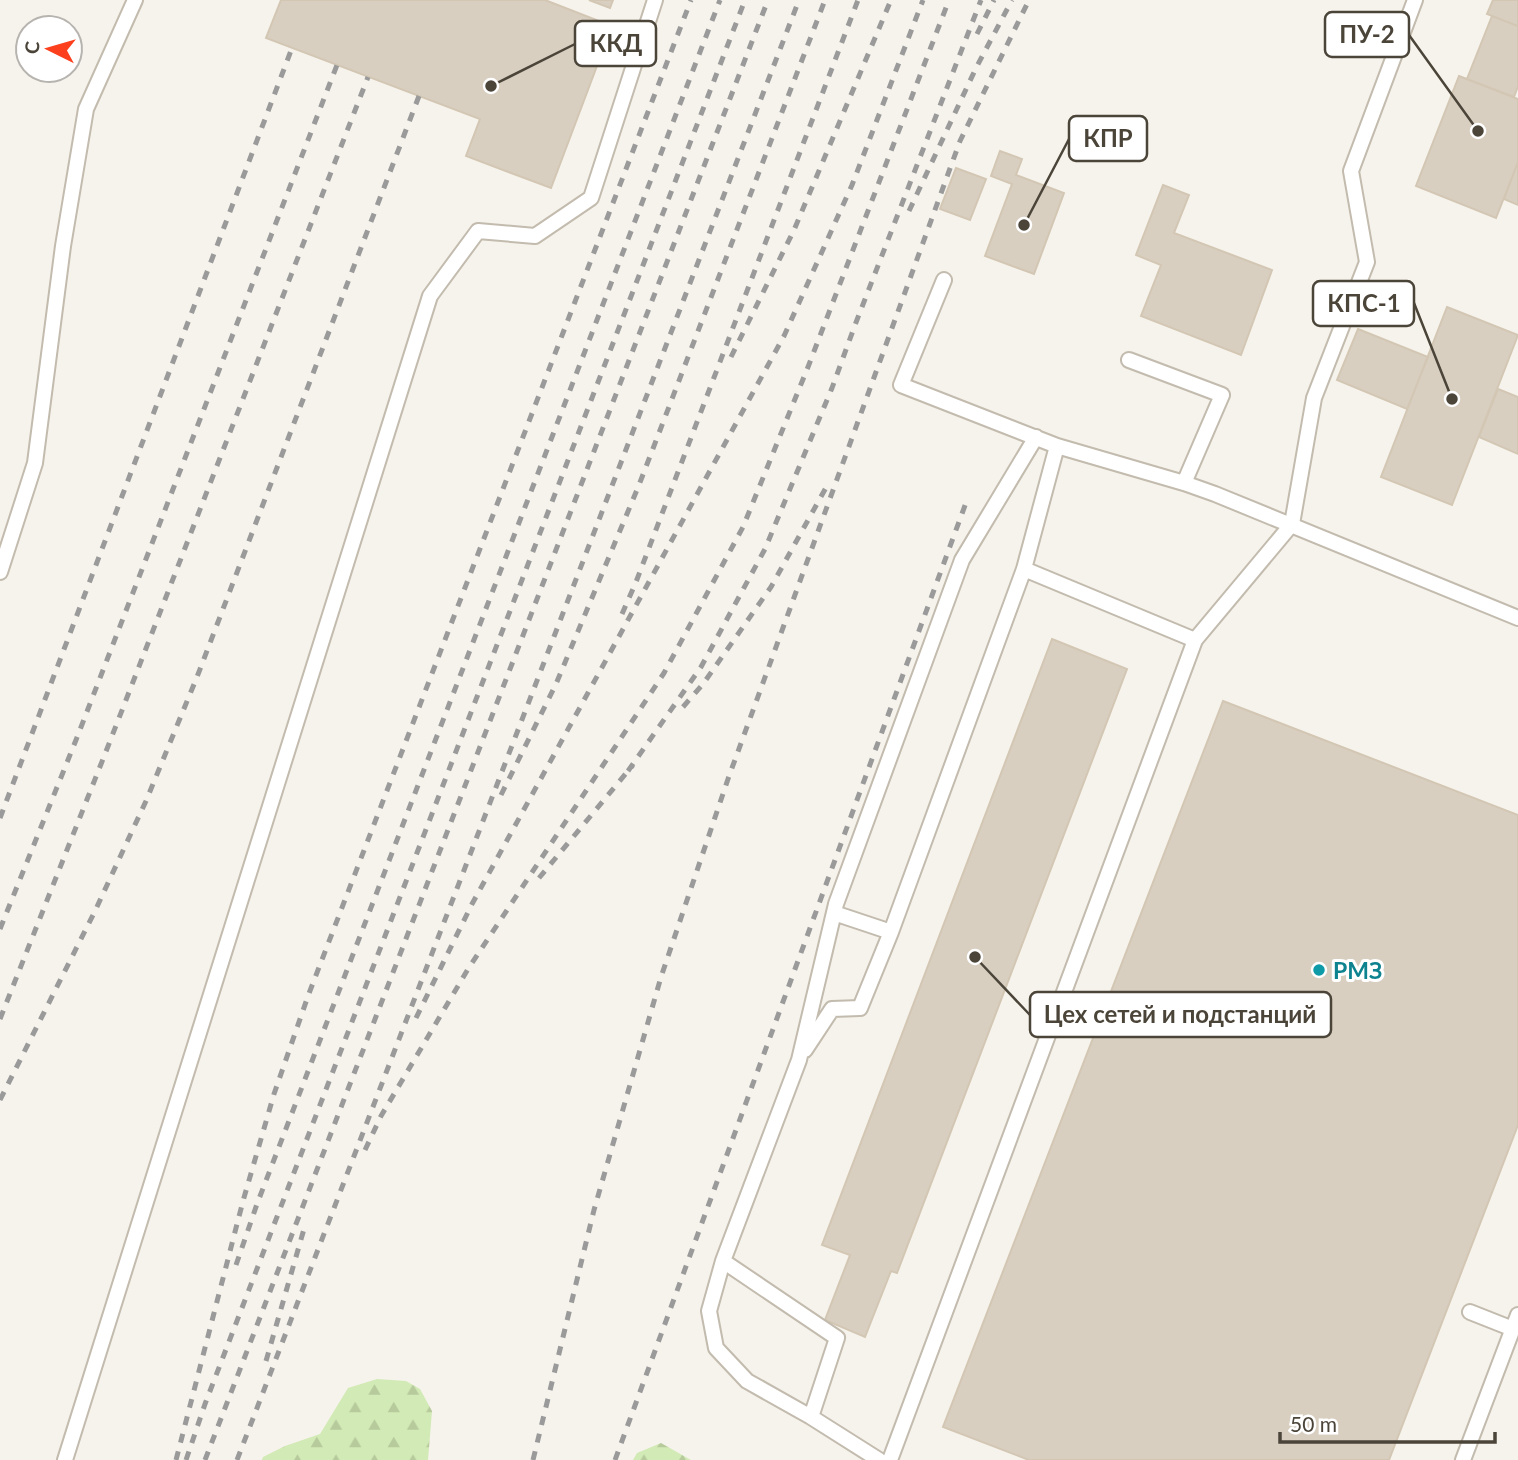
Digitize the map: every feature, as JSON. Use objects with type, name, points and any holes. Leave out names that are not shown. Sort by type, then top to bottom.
[{"type":"lane","points":[[0,572],[35,463],[64,246],[86,109],[135,0]]},
{"type":"lane","points":[[65,1460],[430,296],[478,231],[535,236],[591,198],[655,0]]},
{"type":"lane","points":[[890,1460],[1195,640],[1292,524],[1314,398],[1367,262],[1351,171],[1416,0]]},
{"type":"lane","points":[[944,281],[901,385],[1057,446],[1184,483],[1292,524],[1518,618]]},
{"type":"lane","points":[[1129,360],[1222,395],[1184,483]]},
{"type":"lane","points":[[879,1460],[747,1381],[716,1348],[709,1311],[723,1261],[799,1060],[834,913],[962,560],[1036,437]]},
{"type":"lane","points":[[799,1060],[832,1009],[860,1008],[891,932],[1024,569],[1057,446]]},
{"type":"lane","points":[[1024,569],[1195,640]]},
{"type":"lane","points":[[834,913],[891,932]]},
{"type":"lane","points":[[723,1261],[837,1338],[811,1417]]},
{"type":"lane","points":[[1463,1460],[1515,1322],[1470,1312]]},
{"type":"green space","points":[[377,1379],[406,1381],[420,1389],[432,1411],[428,1460],[262,1460],[285,1446],[320,1434],[348,1388]]},
{"type":"green space","points":[[661,1443],[691,1460],[633,1460],[637,1453]]},
{"type":"building","points":[[281,0],[545,0],[612,26],[551,188],[466,156],[480,119],[266,38]]},
{"type":"building","points":[[589,0],[613,0],[610,8]]},
{"type":"building","points":[[1493,0],[1518,0],[1518,26],[1487,14]]},
{"type":"building","points":[[1492,16],[1518,26],[1518,86],[1514,97],[1467,79]]},
{"type":"building","points":[[1459,76],[1518,99],[1518,162],[1496,218],[1416,186]]},
{"type":"building","points":[[1000,151],[1022,159],[1016,175],[1064,193],[1034,274],[985,256],[1012,184],[991,176]]},
{"type":"building","points":[[1518,162],[1518,205],[1504,199]]},
{"type":"building","points":[[956,168],[986,179],[970,220],[940,209]]},
{"type":"building","points":[[1163,185],[1189,195],[1174,233],[1272,270],[1241,355],[1141,316],[1161,265],[1136,255]]},
{"type":"building","points":[[1447,307],[1518,335],[1452,505],[1381,477]]},
{"type":"building","points":[[1358,329],[1428,357],[1407,409],[1337,380]]},
{"type":"building","points":[[1498,389],[1518,397],[1518,454],[1479,437]]},
{"type":"building","points":[[1052,639],[1127,669],[897,1273],[891,1271],[865,1337],[825,1320],[850,1255],[822,1245]]},
{"type":"building","name":"РМЗ","points":[[1223,701],[1518,815],[1518,1125],[1389,1460],[1029,1460],[943,1427]]},
{"type":"railway","points":[[176,1460],[243,1201],[274,1094],[308,996],[691,0]]},
{"type":"railway","points":[[236,1265],[257,1204],[720,0]]},
{"type":"railway","points":[[186,1460],[205,1404],[745,0]]},
{"type":"railway","points":[[205,1460],[768,0]]},
{"type":"railway","points":[[237,1460],[799,0]]},
{"type":"railway","points":[[501,795],[556,684],[639,485],[825,0]]},
{"type":"railway","points":[[622,614],[858,0]]},
{"type":"railway","points":[[731,357],[794,230],[891,0]]},
{"type":"railway","points":[[416,1018],[472,904],[784,336],[852,185],[923,0]]},
{"type":"railway","points":[[365,1150],[381,1116],[468,969],[664,673],[743,527],[808,367],[949,0]]},
{"type":"railway","points":[[628,771],[701,667],[765,549],[832,388],[981,0]]},
{"type":"railway","points":[[977,34],[994,0]]},
{"type":"railway","points":[[909,211],[976,68],[1012,0]]},
{"type":"railway","points":[[533,1460],[594,1210],[661,977],[728,779],[960,141],[1029,0]]},
{"type":"railway","points":[[0,818],[292,48]]},
{"type":"railway","points":[[0,929],[76,740],[337,65]]},
{"type":"railway","points":[[0,1019],[368,77]]},
{"type":"railway","points":[[0,1100],[95,911],[146,801],[197,677],[419,96]]},
{"type":"railway","points":[[683,707],[703,684],[771,587],[828,484]]},
{"type":"railway","points":[[615,1460],[967,500]]},
{"type":"railway","points":[[539,878],[633,765]]},
{"type":"railway","points":[[266,1361],[304,1229]]},
{"type":"place","name":"ККД","points":[[491,86]]},
{"type":"place","name":"ПУ-2","points":[[1478,131]]},
{"type":"place","name":"КПР","points":[[1024,225]]},
{"type":"place","name":"КПС-1","points":[[1452,399]]},
{"type":"place","name":"Цех сетей и подстанций","points":[[975,957]]},
{"type":"place","name":"РМЗ","points":[[1319,970]]}]
